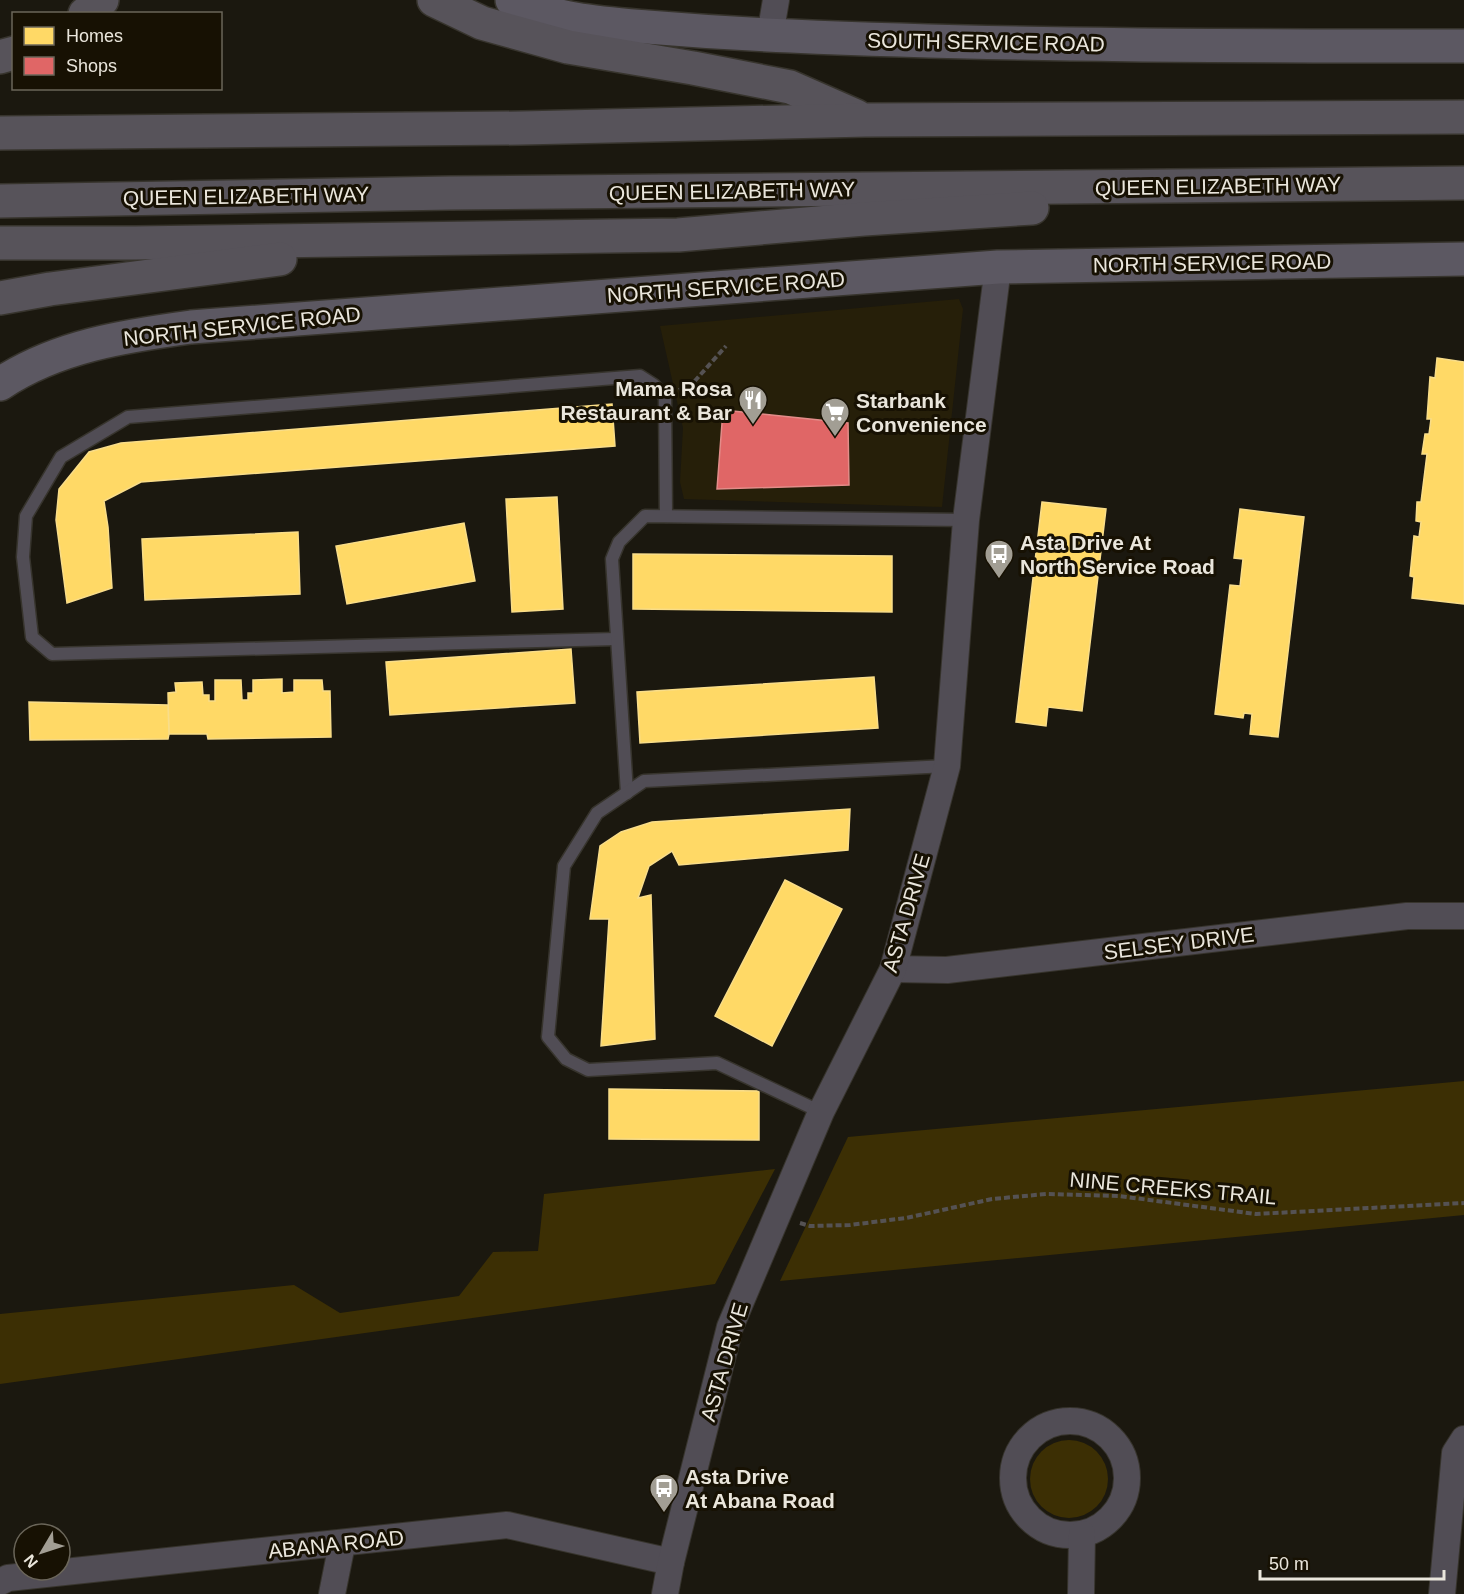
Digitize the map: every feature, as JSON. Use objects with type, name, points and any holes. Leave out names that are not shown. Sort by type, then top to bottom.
[{"type":"highway","points":[[87,12],[102,0]]},
{"type":"highway","points":[[434,0],[482,24],[568,47],[790,87],[866,120]]},
{"type":"highway","points":[[0,133],[522,128],[866,120],[1464,117]]},
{"type":"highway","name":"QUEEN ELIZABETH WAY","points":[[0,201],[462,193],[1464,183]]},
{"type":"highway","points":[[0,243],[678,235],[864,219],[1028,209],[1236,185]]},
{"type":"highway","points":[[0,298],[50,289],[429,239]]},
{"type":"street","name":"SOUTH SERVICE ROAD","points":[[512,0],[567,19],[668,29],[770,35],[881,40],[1218,46],[1464,46]]},
{"type":"street","points":[[770,35],[776,0]]},
{"type":"street","name":"NORTH SERVICE ROAD","points":[[0,384],[40,362],[101,341],[191,327],[998,267],[1464,259]]},
{"type":"street","name":"ASTA DRIVE","points":[[665,1594],[730,1327],[821,1112],[893,969],[947,766],[966,520],[998,267]]},
{"type":"street","name":"SELSEY DRIVE","points":[[893,969],[947,970],[1407,916],[1464,916]]},
{"type":"street","points":[[1058,1422],[1078,1422],[1096,1428],[1112,1440],[1123,1457],[1127,1476],[1124,1496],[1115,1514],[1100,1527],[1082,1534],[1064,1535],[1047,1531],[1032,1521],[1020,1507],[1014,1490],[1013,1472],[1017,1455],[1027,1440],[1041,1429],[1058,1422]]},
{"type":"street","points":[[1442,1594],[1455,1453],[1464,1439]]},
{"type":"street","name":"ABANA ROAD","points":[[0,1582],[8,1578],[507,1526],[671,1562]]},
{"type":"street","points":[[1081,1594],[1082,1534]]},
{"type":"street","points":[[332,1594],[342,1544]]},
{"type":"lane","points":[[616,639],[52,654],[32,637],[23,557],[26,516],[61,457],[128,417],[640,376],[654,385],[665,397],[666,516]]},
{"type":"lane","points":[[627,793],[612,560],[619,542],[645,516],[966,520]]},
{"type":"lane","points":[[821,1112],[717,1064],[588,1070],[566,1059],[549,1037],[564,866],[597,813],[644,782],[947,766]]},
{"type":"path","points":[[665,397],[693,383],[726,346]]},
{"type":"path","name":"NINE CREEKS TRAIL","points":[[777,1216],[810,1226],[850,1225],[906,1218],[992,1199],[1046,1194],[1119,1196],[1256,1214],[1464,1203]]},
{"type":"shaded area","points":[[959,299],[963,309],[942,507],[684,499],[680,482],[683,428],[660,326]]},
{"type":"shaded area","points":[[1464,1081],[1464,1215],[780,1281],[848,1137]]},
{"type":"shaded area","points":[[775,1169],[715,1284],[0,1384],[0,1314],[294,1285],[340,1313],[459,1296],[493,1252],[538,1251],[544,1194]]},
{"type":"shaded area","points":[[1069,1440],[1084,1443],[1101,1457],[1108,1479],[1105,1494],[1091,1511],[1069,1518],[1054,1515],[1037,1501],[1030,1479],[1033,1464],[1047,1447]]},
{"type":"building: Homes","points":[[1437,358],[1464,362],[1464,604],[1412,598],[1414,577],[1410,576],[1414,536],[1419,537],[1421,522],[1416,521],[1417,502],[1421,502],[1427,454],[1422,454],[1425,434],[1429,434],[1431,419],[1427,419],[1430,377],[1435,378]]},
{"type":"building: Homes","points":[[612,404],[615,446],[141,482],[104,501],[112,588],[67,603],[56,520],[59,489],[89,452],[121,443]]},
{"type":"building: Homes","points":[[557,497],[563,609],[512,612],[506,499]]},
{"type":"building: Homes","points":[[1042,502],[1106,509],[1082,711],[1048,707],[1046,726],[1016,722]]},
{"type":"building: Homes","points":[[1240,509],[1304,517],[1278,737],[1250,734],[1252,714],[1244,713],[1243,718],[1215,714],[1230,585],[1240,586],[1243,559],[1234,558]]},
{"type":"building: Homes","points":[[464,523],[475,581],[347,604],[336,546]]},
{"type":"building: Homes","points":[[298,532],[300,594],[145,600],[142,539]]},
{"type":"building: Homes","points":[[633,554],[892,556],[892,612],[633,609]]},
{"type":"building: Homes","points":[[571,649],[575,703],[390,715],[386,662]]},
{"type":"building: Homes","points":[[874,677],[878,728],[640,743],[637,692]]},
{"type":"building: Homes","points":[[282,679],[282,693],[294,692],[294,680],[322,680],[323,691],[330,691],[331,737],[208,739],[207,734],[169,734],[168,693],[176,692],[175,683],[202,682],[203,695],[209,695],[209,701],[215,701],[215,680],[241,680],[242,700],[248,700],[248,693],[253,693],[253,680]]},
{"type":"building: Homes","points":[[29,702],[168,705],[168,739],[30,740]]},
{"type":"building: Homes","points":[[850,809],[848,850],[679,865],[672,851],[649,866],[638,898],[651,895],[655,1039],[601,1046],[609,919],[590,919],[600,846],[621,832],[652,822]]},
{"type":"building: Homes","points":[[785,880],[842,909],[772,1046],[715,1016]]},
{"type":"building: Homes","points":[[609,1089],[759,1091],[759,1140],[609,1139]]},
{"type":"building: Shops","points":[[723,410],[848,423],[849,485],[717,489]]},
{"type":"place","name":"Mama Rosa Restaurant & Bar","points":[[753,426]]},
{"type":"place","name":"Starbank Convenience","points":[[835,438]]},
{"type":"place","name":"Asta Drive At North Service Road","points":[[999,580]]},
{"type":"place","name":"Asta Drive At Abana Road","points":[[664,1514]]}]
